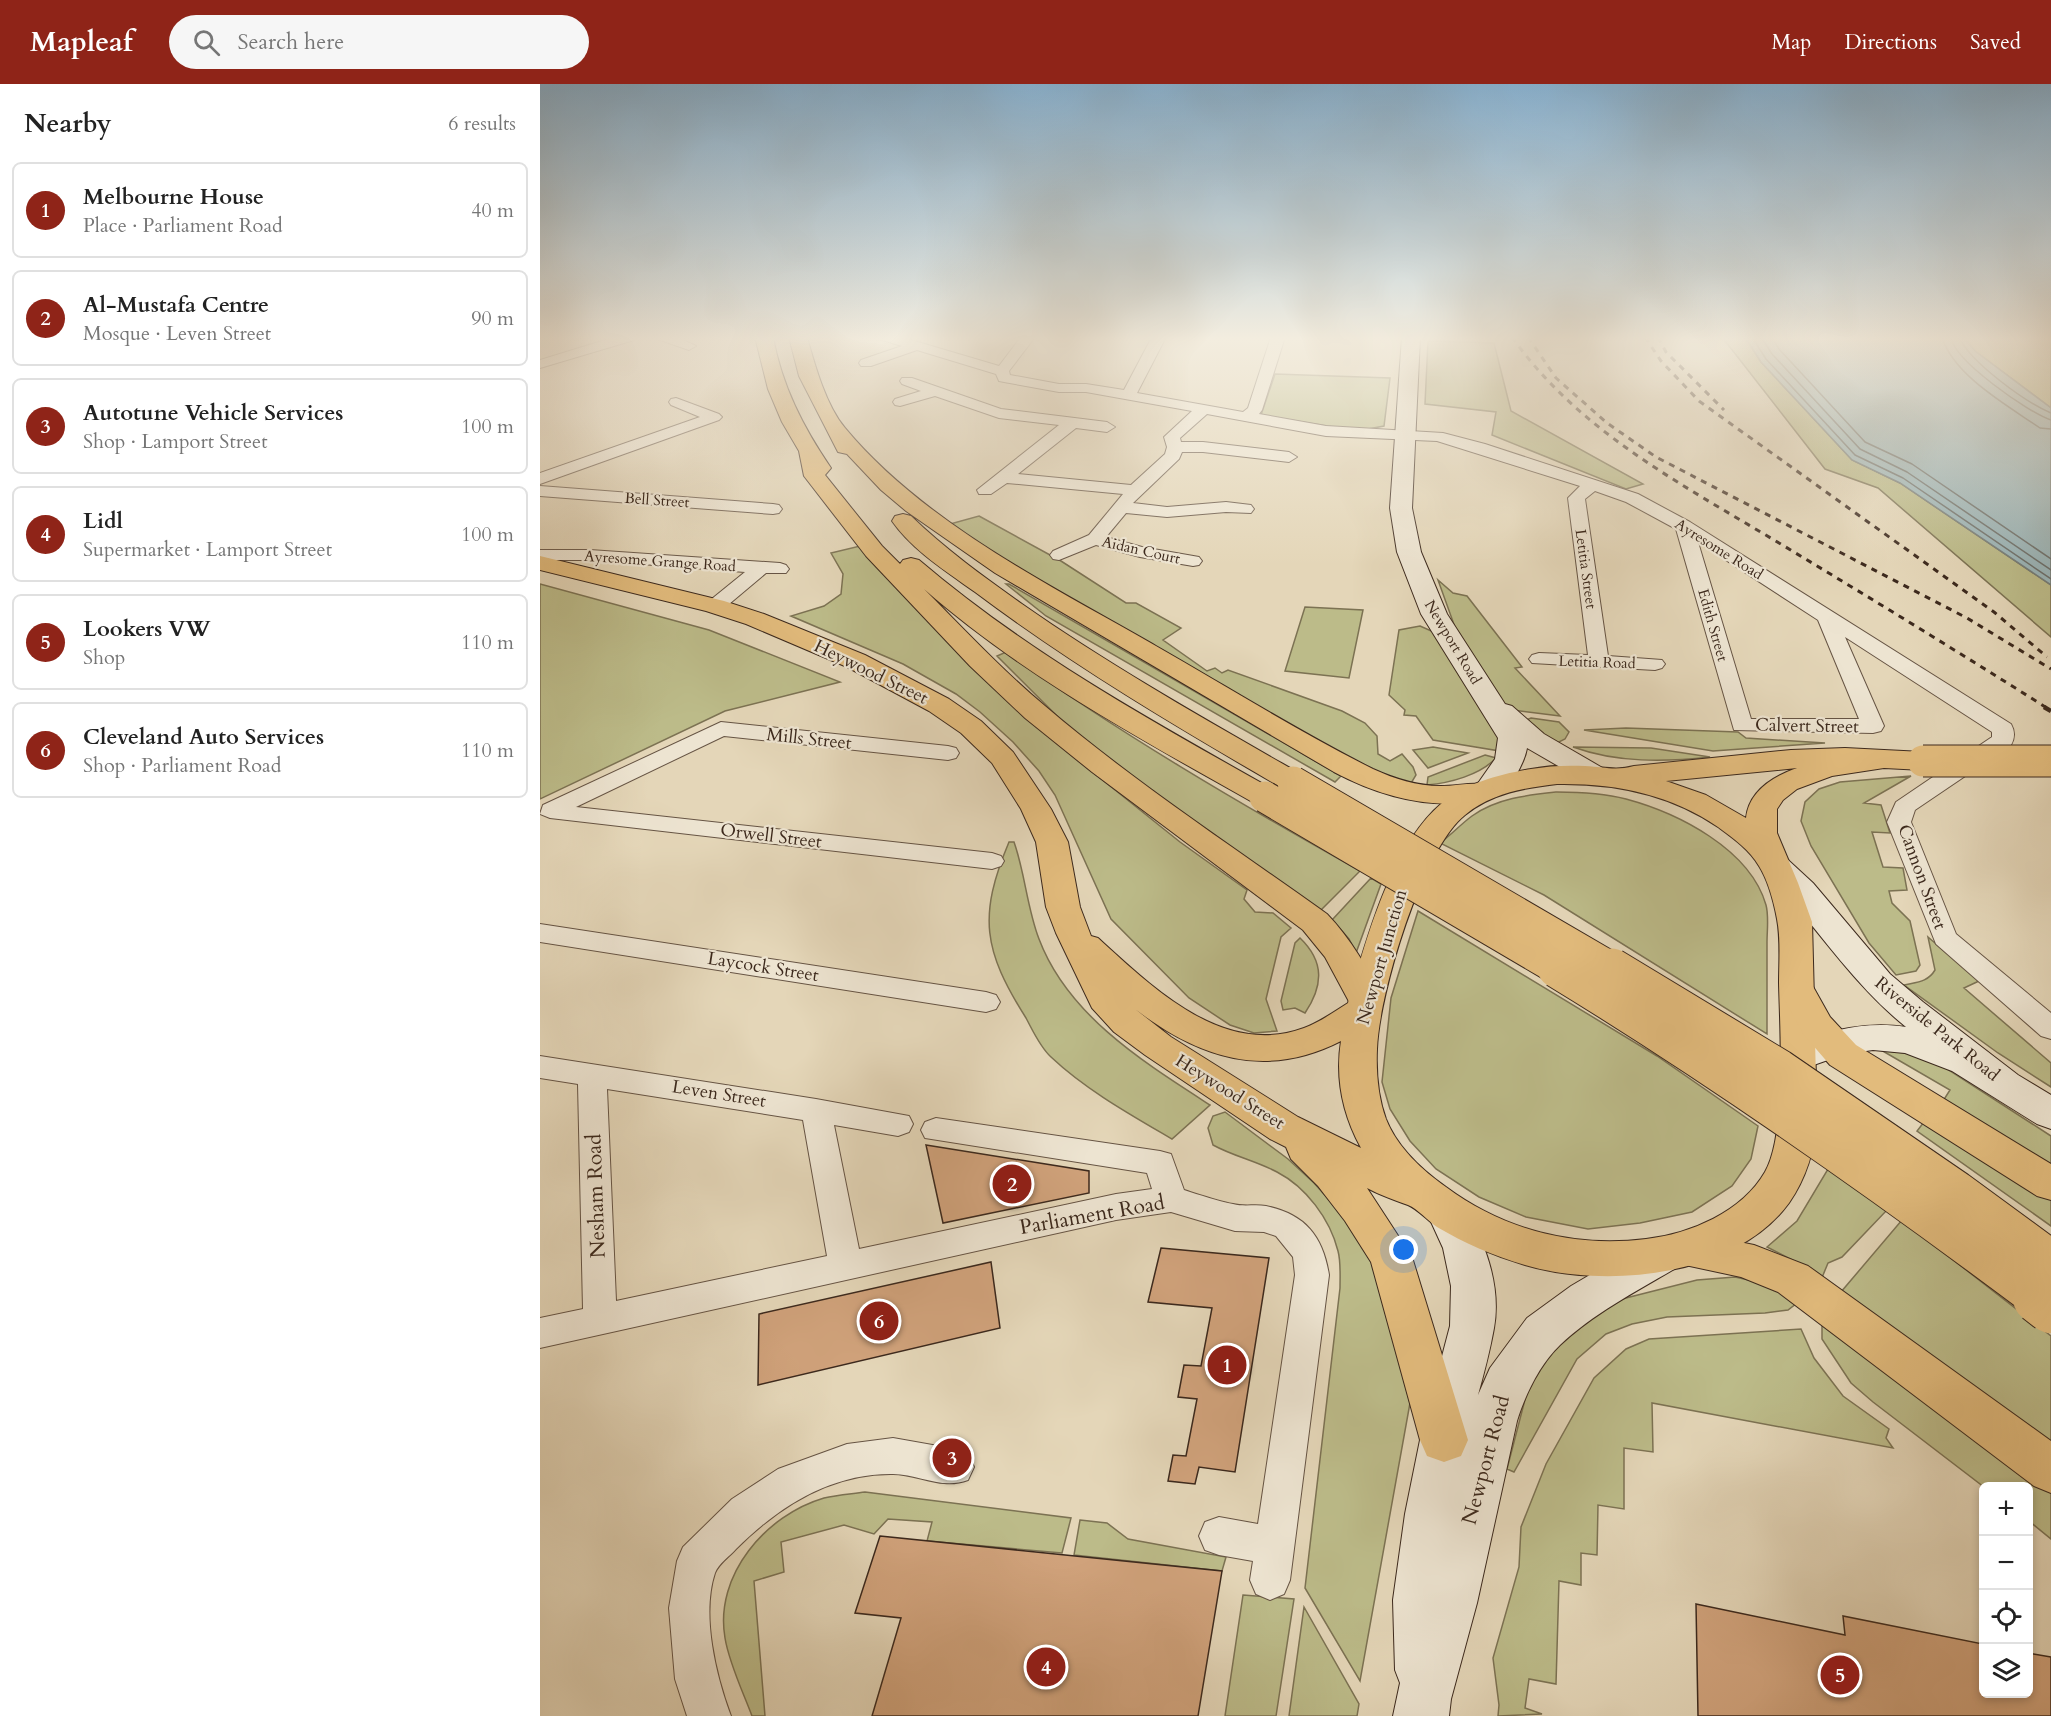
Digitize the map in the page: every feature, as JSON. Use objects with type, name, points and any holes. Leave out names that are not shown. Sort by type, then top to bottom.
[{"type":"main road","points":[[787,413],[809,451],[851,505],[918,572],[992,630],[1108,708],[1279,790],[1588,953],[1779,1069],[1957,1191],[2051,1260]]},
{"type":"main road","points":[[827,413],[854,463],[879,496],[907,525],[972,579],[1043,632],[1435,895],[1586,986],[1733,1080],[1925,1214],[2051,1308]]},
{"type":"main road","name":"Newport Road","points":[[1407,413],[1401,508],[1414,569],[1434,614],[1512,738],[1513,748],[1509,764],[1485,790]]},
{"type":"main road","points":[[835,429],[889,485],[914,506],[1003,568],[1344,766],[1376,783],[1419,795],[1441,796],[1485,790]]},
{"type":"main road","points":[[809,451],[814,476],[874,551],[950,632],[1035,712],[1102,766],[1314,922],[1327,934],[1351,970],[1364,1005]]},
{"type":"main road","name":"Heywood Street","points":[[540,563],[715,606],[755,619],[856,661],[939,705],[971,728],[1003,758],[1036,809],[1052,842],[1063,907],[1073,933],[1105,999],[1127,1023],[1158,1046],[1284,1128],[1440,1207]]},
{"type":"main road","name":"Newport Road","points":[[1492,703],[1534,740],[1604,776]]},
{"type":"main road","points":[[1604,776],[1791,759],[2051,761]]},
{"type":"main road","points":[[1774,864],[1760,827],[1762,807],[1773,793],[1807,774],[1852,762],[1884,759]]},
{"type":"main road","name":"Newport Junction","points":[[1604,776],[1662,788],[1707,807],[1745,831],[1774,864],[1795,922],[1798,992],[1814,1051],[1798,1104],[1792,1160],[1783,1179],[1755,1213],[1710,1241],[1673,1252],[1601,1260],[1533,1250],[1495,1237],[1440,1207],[1397,1168],[1372,1132],[1360,1095],[1358,1050],[1364,1005],[1404,880],[1428,833],[1453,808],[1485,790],[1534,777],[1604,776]]},
{"type":"main road","name":"Riverside Park Road","points":[[1774,864],[1802,890],[1878,983],[2004,1083]]},
{"type":"main road","name":"Heywood Street","points":[[1073,933],[1126,982],[1174,1021],[1197,1034],[1238,1048],[1277,1048],[1315,1038],[1364,1005]]},
{"type":"main road","name":"Riverside Park Road","points":[[1814,1051],[1864,1036],[1903,1038],[1954,1057],[2004,1083]]},
{"type":"main road","points":[[1814,1051],[1860,1066],[2051,1184]]},
{"type":"main road","points":[[2004,1083],[2051,1114]]},
{"type":"main road","points":[[1284,1128],[1332,1175],[1360,1209],[1391,1257],[1444,1440]]},
{"type":"main road","name":"Newport Road","points":[[1422,1707],[1419,1600],[1430,1514],[1444,1440],[1472,1326],[1473,1286],[1464,1248],[1440,1207]]},
{"type":"main road","points":[[1673,1252],[1745,1259],[1793,1279],[2051,1470]]},
{"type":"main road","name":"Newport Road","points":[[1422,1707],[1451,1603],[1493,1421],[1506,1383],[1543,1332],[1587,1299],[1673,1252]]},
{"type":"street","points":[[540,479],[714,417],[704,413]]},
{"type":"street","points":[[975,423],[999,413]]},
{"type":"street","points":[[1001,413],[1107,427]]},
{"type":"street","points":[[1031,416],[1035,413]]},
{"type":"street","name":"Aidan Court","points":[[1193,560],[1140,552],[1095,539],[1135,490],[1173,456],[1175,447],[1172,437],[1200,413]]},
{"type":"street","name":"Ayresome Road","points":[[1223,413],[1326,431],[1438,436],[1632,498],[1684,526],[2003,729]]},
{"type":"street","points":[[1246,417],[1251,413]]},
{"type":"street","points":[[985,490],[1004,478],[1073,422]]},
{"type":"street","points":[[1175,447],[1203,447],[1256,461],[1289,457]]},
{"type":"street","points":[[1004,478],[1135,490]]},
{"type":"street","name":"Letitia Street","points":[[1593,484],[1576,498],[1599,662]]},
{"type":"street","name":"Bell Street","points":[[540,491],[764,505]]},
{"type":"street","points":[[1121,507],[1209,515],[1245,509]]},
{"type":"street","name":"Edith Street","points":[[1684,526],[1742,725]]},
{"type":"street","points":[[1059,555],[1095,539]]},
{"type":"street","name":"Ayresome Grange Road","points":[[540,555],[590,555],[771,569],[715,606]]},
{"type":"street","name":"Calvert Street","points":[[1742,725],[1873,726],[1827,618]]},
{"type":"street","name":"Letitia Road","points":[[1539,659],[1655,664]]},
{"type":"street","name":"Mills Street","points":[[545,813],[721,729],[948,753]]},
{"type":"street","name":"Cannon Street","points":[[2003,729],[2003,740],[1904,807],[1899,822],[1945,938],[2051,1029]]},
{"type":"street","name":"Orwell Street","points":[[545,813],[992,861]]},
{"type":"street","name":"Laycock Street","points":[[540,933],[986,1002]]},
{"type":"street","name":"Leven Street","points":[[540,1067],[898,1124]]},
{"type":"street","name":"Nesham Road","points":[[592,1074],[600,1319]]},
{"type":"street","points":[[816,1110],[846,1266]]},
{"type":"street","points":[[936,1130],[1160,1163],[1171,1199]]},
{"type":"street","name":"Parliament Road","points":[[540,1333],[1116,1208],[1171,1199],[1235,1218],[1265,1219],[1288,1227],[1309,1253],[1312,1275],[1272,1563],[1219,1536]]},
{"type":"street","points":[[709,1716],[696,1679],[689,1608],[697,1561],[746,1512],[791,1482],[847,1462],[893,1456],[955,1467]]},
{"type":"shaded area","points":[[1262,413],[1386,413],[1384,426],[1357,431],[1261,415]]},
{"type":"shaded area","points":[[1496,413],[1515,413],[1643,484],[1626,489],[1492,435]]},
{"type":"shaded area","points":[[1781,413],[1809,413],[1852,460],[1900,483],[2051,585],[2051,637],[1878,488],[1825,469]]},
{"type":"shaded area","points":[[979,516],[1061,561],[1126,603],[1136,603],[1181,628],[1163,640],[1207,671],[1215,668],[1222,673],[1228,670],[1342,711],[1365,723],[1377,736],[1378,754],[1390,761],[1402,754],[1413,767],[1416,775],[1410,785],[1381,779],[1092,616],[950,524]]},
{"type":"shaded area","points":[[860,546],[1064,749],[1180,842],[1247,890],[1244,899],[1255,912],[1273,913],[1291,928],[1281,937],[1266,999],[1277,1031],[1254,1033],[1230,1025],[1189,998],[1111,919],[1055,795],[1039,771],[1013,742],[980,712],[956,694],[903,664],[791,616],[824,606],[841,594],[843,574],[831,553]]},
{"type":"shaded area","points":[[1438,580],[1453,593],[1467,596],[1522,667],[1515,668],[1560,716],[1505,709],[1461,644]]},
{"type":"shaded area","points":[[540,584],[709,630],[840,682],[725,711],[540,799]]},
{"type":"shaded area","points":[[1006,584],[1341,776],[1335,782],[1046,616]]},
{"type":"shaded area","points":[[1305,607],[1363,610],[1349,678],[1285,671]]},
{"type":"shaded area","points":[[1420,626],[1436,633],[1497,729],[1500,751],[1433,740],[1416,716],[1404,715],[1405,710],[1389,695],[1399,630]]},
{"type":"shaded area","points":[[1006,652],[1092,711],[1180,766],[1360,871],[1319,912],[1168,806],[1071,730],[997,656]]},
{"type":"shaded area","points":[[1531,718],[1559,722],[1569,732],[1565,739],[1557,743],[1534,729],[1526,720]]},
{"type":"shaded area","points":[[1626,728],[1738,732],[1746,738],[1825,743],[1713,751],[1584,730]]},
{"type":"shaded area","points":[[1433,747],[1468,753],[1428,768],[1413,750]]},
{"type":"shaded area","points":[[1573,747],[1651,748],[1710,757],[1676,760],[1624,759]]},
{"type":"shaded area","points":[[1485,755],[1496,758],[1482,769],[1464,777],[1427,785],[1428,777]]},
{"type":"shaded area","points":[[1911,776],[1864,803],[1881,805],[1890,833],[1872,832],[1883,867],[1903,868],[1907,890],[1889,891],[1892,903],[1910,921],[1920,965],[1916,971],[1896,975],[1869,943],[1811,846],[1801,821],[1805,802],[1819,789],[1840,782]]},
{"type":"shaded area","points":[[1557,792],[1592,793],[1646,805],[1710,836],[1745,867],[1758,885],[1767,909],[1767,1034],[1544,895],[1440,843],[1472,816],[1492,805],[1524,796]]},
{"type":"shaded area","points":[[1009,842],[1014,842],[1018,854],[1039,939],[1052,967],[1069,992],[1111,1035],[1160,1072],[1210,1105],[1172,1139],[1094,1091],[1051,1057],[1040,1044],[1012,994],[994,952],[989,912],[999,868]]},
{"type":"shaded area","points":[[1371,878],[1381,884],[1356,953],[1349,939],[1332,920]]},
{"type":"shaded area","points":[[1418,911],[1657,1056],[1758,1126],[1751,1159],[1732,1186],[1692,1212],[1640,1223],[1588,1229],[1526,1217],[1479,1197],[1436,1169],[1410,1141],[1390,1109],[1382,1082],[1391,998]]},
{"type":"shaded area","points":[[1928,937],[1979,981],[1964,988],[2051,1063],[2051,1087],[1998,1053],[1904,985],[1926,979],[1935,970]]},
{"type":"shaded area","points":[[1300,938],[1314,956],[1319,974],[1315,993],[1305,1013],[1295,1008],[1283,1010],[1281,1001],[1295,943]]},
{"type":"shaded area","points":[[1881,1050],[1913,1054],[1935,1061],[2051,1136],[2051,1165],[1943,1101],[1950,1090]]},
{"type":"shaded area","points":[[1225,1112],[1288,1159],[1314,1183],[1347,1220],[1370,1256],[1410,1403],[1360,1681],[1305,1588],[1340,1288],[1338,1251],[1323,1216],[1298,1186],[1277,1172],[1213,1145],[1208,1128],[1213,1116]]},
{"type":"shaded area","points":[[1924,1122],[2051,1197],[2051,1226],[1917,1131]]},
{"type":"shaded area","points":[[1828,1169],[1888,1209],[1842,1257],[1828,1263],[1821,1280],[1798,1263],[1767,1247],[1797,1221]]},
{"type":"shaded area","points":[[1902,1220],[2051,1336],[2051,1449],[1841,1292]]},
{"type":"shaded area","points":[[1735,1277],[1772,1285],[1797,1303],[1788,1310],[1765,1313],[1667,1317],[1632,1324],[1606,1334],[1577,1359],[1514,1472],[1507,1469],[1528,1388],[1540,1363],[1579,1323],[1618,1300],[1697,1280]]},
{"type":"shaded area","points":[[1822,1321],[2051,1493],[2051,1539],[2033,1524],[2033,1482],[1979,1483],[1851,1383],[1822,1339]]},
{"type":"shaded area","points":[[1801,1329],[1814,1358],[1843,1396],[1889,1429],[1886,1438],[1893,1448],[1652,1403],[1653,1452],[1624,1448],[1624,1509],[1598,1505],[1597,1555],[1581,1553],[1581,1585],[1559,1581],[1556,1684],[1529,1679],[1525,1708],[1542,1714],[1498,1716],[1499,1705],[1493,1658],[1519,1567],[1521,1527],[1546,1464],[1594,1378],[1626,1349],[1649,1339]]},
{"type":"shaded area","points":[[865,1492],[1071,1518],[1062,1553],[927,1541],[932,1522],[888,1519],[874,1534],[844,1525],[781,1542],[784,1572],[754,1581],[765,1716],[752,1716],[733,1667],[725,1638],[724,1615],[728,1592],[736,1570],[764,1533],[783,1518],[803,1506],[824,1498]]},
{"type":"shaded area","points":[[1080,1520],[1107,1523],[1128,1539],[1226,1557],[1222,1571],[1074,1555]]},
{"type":"shaded area","points":[[1243,1595],[1294,1599],[1276,1716],[1225,1716]]},
{"type":"shaded area","points":[[1304,1607],[1359,1704],[1357,1716],[1289,1716]]},
{"type":"water","points":[[1809,413],[2051,413],[2051,585],[1900,483],[1852,460]]},
{"type":"building","points":[[926,1145],[1089,1171],[1089,1193],[943,1223]]},
{"type":"building","points":[[1161,1248],[1269,1258],[1235,1472],[1199,1467],[1195,1484],[1168,1481],[1173,1455],[1186,1456],[1197,1399],[1178,1397],[1184,1365],[1201,1366],[1212,1308],[1148,1302]]},
{"type":"building","points":[[991,1262],[1000,1328],[758,1385],[759,1314]]},
{"type":"building","points":[[880,1536],[1222,1571],[1198,1716],[872,1716],[901,1618],[855,1613]]},
{"type":"building","points":[[1696,1604],[1845,1635],[1843,1616],[1979,1643],[1979,1698],[2033,1698],[2033,1654],[2051,1657],[2051,1716],[1698,1716]]},
{"type":"railway","points":[[1583,413],[1636,455],[1672,479],[2047,708]]},
{"type":"railway","points":[[1596,413],[1656,457],[1967,618],[2051,669]]},
{"type":"railway","points":[[1716,413],[1994,612],[2047,657]]},
{"type":"railway","points":[[2044,707],[2051,711]]},
{"type":"place","name":"Al-Mustafa Centre","points":[[1012,1184]]},
{"type":"place","name":"Cleveland Auto Services","points":[[879,1321]]},
{"type":"place","name":"Melbourne House","points":[[1227,1365]]},
{"type":"place","name":"Autotune Vehicle Services","points":[[952,1458]]},
{"type":"place","name":"Lidl","points":[[1046,1667]]},
{"type":"place","name":"Lookers VW","points":[[1840,1675]]}]
